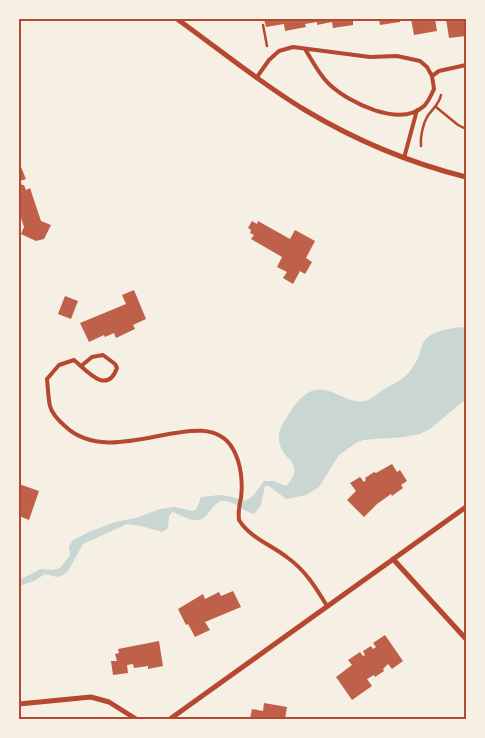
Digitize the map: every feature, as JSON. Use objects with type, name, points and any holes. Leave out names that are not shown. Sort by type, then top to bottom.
[{"type":"street","points":[[177,19],[257,77],[321,120],[361,140],[404,158],[466,177]]},
{"type":"street","points":[[170,719],[466,507]]},
{"type":"street","points":[[393,559],[466,639]]},
{"type":"street","points":[[19,704],[91,697],[109,702],[136,719]]},
{"type":"lane","points":[[257,77],[269,60],[279,51],[293,47],[370,57],[397,56],[420,61],[427,67],[432,76],[434,89],[425,106],[418,110],[400,115],[387,114],[357,103],[329,84],[305,49]]},
{"type":"lane","points":[[432,76],[466,65]]},
{"type":"lane","points":[[404,158],[418,110]]},
{"type":"lane","points":[[81,366],[92,357],[103,355],[115,364],[117,368],[111,379],[104,381],[95,378],[81,366],[74,360],[58,365],[47,379],[50,407],[58,420],[83,439],[108,443],[149,439],[188,430],[205,430],[215,433],[229,444],[238,462],[241,473],[241,497],[238,512],[239,520],[243,527],[250,534],[290,559],[305,573],[328,606]]},
{"type":"path","points":[[262,25],[267,46]]},
{"type":"path","points":[[422,146],[421,139],[426,118],[440,101],[442,93]]},
{"type":"path","points":[[436,107],[458,125],[466,129]]},
{"type":"shaded area","points":[[461,327],[466,328],[466,399],[430,429],[420,434],[363,440],[356,443],[339,455],[319,487],[306,495],[286,499],[269,486],[265,486],[261,505],[254,514],[230,502],[221,501],[202,519],[198,520],[172,512],[169,516],[168,528],[162,532],[127,524],[83,544],[68,571],[63,575],[57,577],[45,574],[34,581],[19,586],[19,580],[41,569],[52,570],[60,568],[70,555],[69,547],[73,540],[115,522],[136,518],[160,509],[174,507],[193,511],[196,510],[201,497],[220,495],[245,501],[253,496],[264,481],[273,481],[286,486],[292,478],[294,466],[281,447],[279,432],[292,409],[303,396],[313,390],[323,390],[360,402],[370,399],[401,379],[411,370],[428,337],[438,332]]},
{"type":"building","points":[[264,19],[356,20],[353,20],[353,25],[333,28],[332,22],[317,25],[317,22],[305,24],[306,27],[285,31],[284,24],[266,27]]},
{"type":"building","points":[[379,19],[400,19],[400,22],[380,25]]},
{"type":"building","points":[[411,19],[435,19],[437,31],[414,35]]},
{"type":"building","points":[[446,19],[466,19],[466,36],[449,38]]},
{"type":"building","points":[[21,167],[26,179],[20,181],[22,185],[24,185],[26,190],[30,188],[41,221],[51,225],[44,239],[36,241],[21,234],[24,227],[19,212],[19,168]]},
{"type":"building","points":[[252,221],[257,224],[258,221],[290,239],[295,230],[315,241],[306,258],[312,262],[305,274],[300,271],[293,284],[283,278],[287,272],[277,267],[282,257],[251,239],[254,235],[250,233],[251,230],[248,228]]},
{"type":"building","points":[[134,290],[146,319],[133,325],[135,329],[116,338],[114,333],[105,337],[104,335],[89,342],[80,323],[126,304],[122,295]]},
{"type":"building","points":[[65,296],[78,301],[71,319],[58,314]]},
{"type":"building","points":[[392,464],[397,472],[400,470],[407,481],[401,485],[403,488],[377,504],[364,517],[347,500],[356,491],[350,483],[360,477],[364,482],[365,478],[374,472],[376,473]]},
{"type":"building","points":[[19,484],[39,491],[29,520],[19,516]]},
{"type":"building","points":[[233,591],[241,607],[205,622],[210,630],[195,637],[178,609],[203,594],[205,599],[219,592],[221,596]]},
{"type":"building","points":[[385,635],[403,661],[392,669],[388,664],[383,669],[384,671],[375,677],[374,675],[367,679],[372,686],[352,700],[336,677],[352,665],[348,660],[360,652],[363,656],[365,655],[363,651],[371,646],[373,649],[376,647],[373,643]]},
{"type":"building","points":[[159,641],[163,666],[148,669],[148,666],[134,668],[133,664],[127,665],[128,673],[113,675],[111,661],[117,661],[115,654],[119,653],[118,649]]},
{"type":"building","points":[[264,703],[287,707],[285,719],[250,719],[252,709],[263,711]]}]
